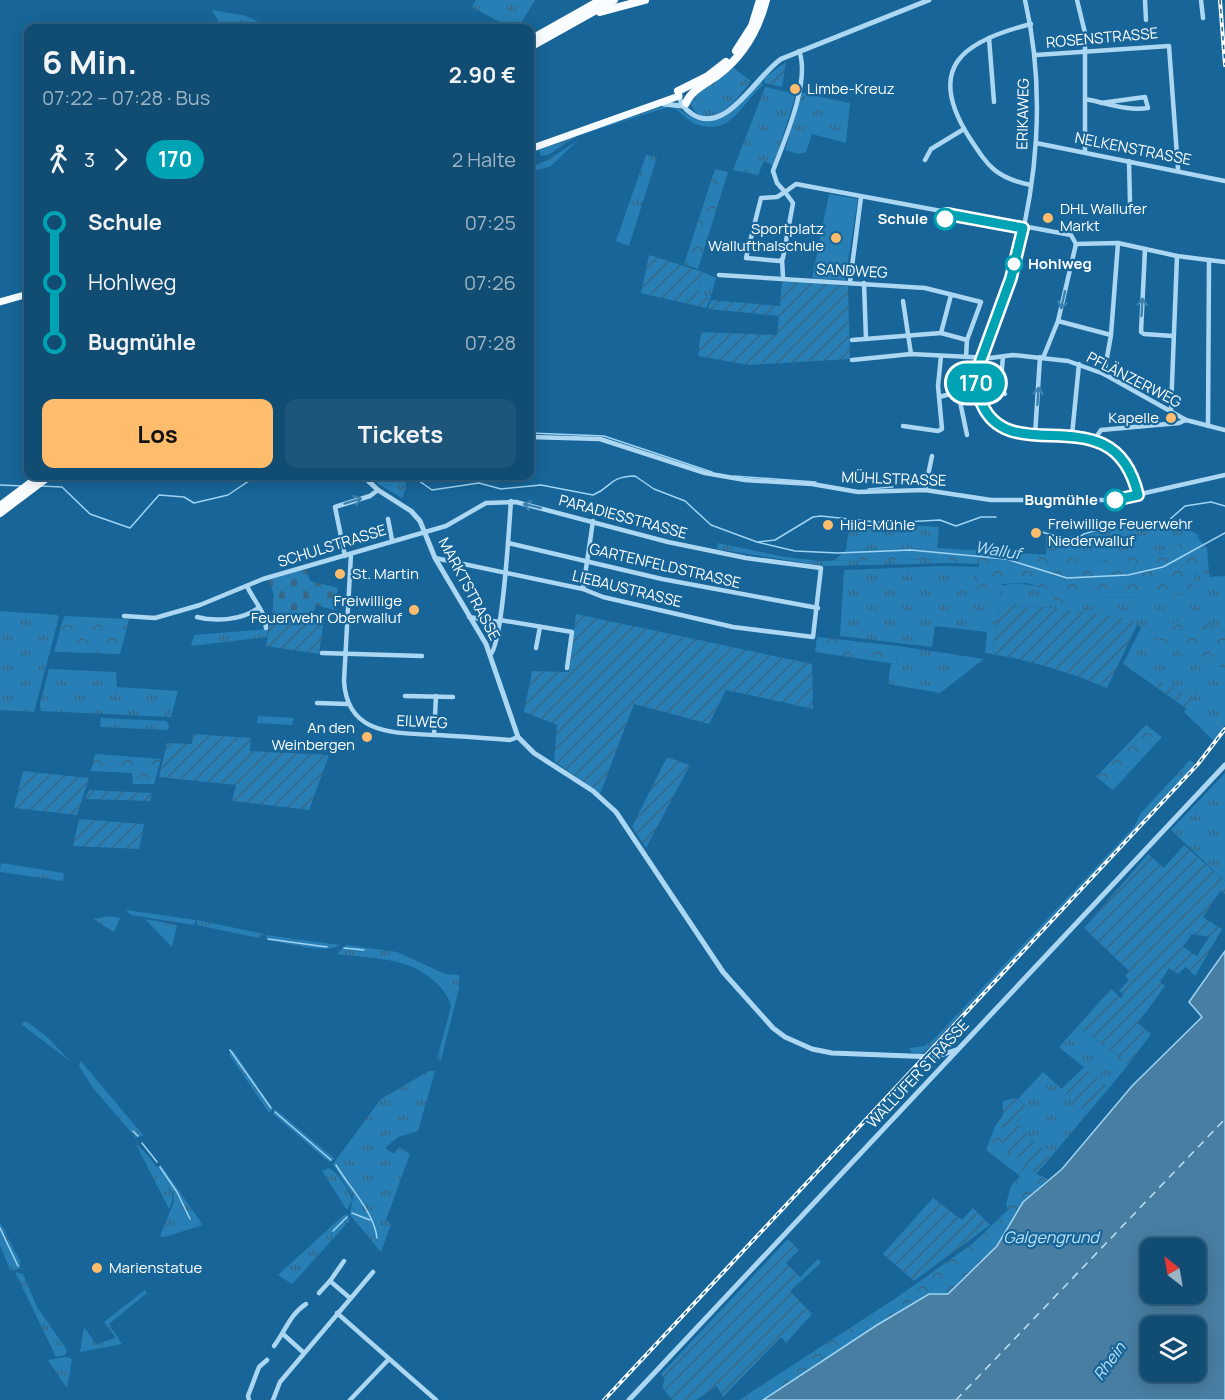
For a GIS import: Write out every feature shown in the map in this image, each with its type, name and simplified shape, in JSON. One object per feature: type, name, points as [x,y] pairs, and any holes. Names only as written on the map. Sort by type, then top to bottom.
[{"type":"highway","points":[[534,38],[601,0]]},
{"type":"highway","points":[[534,45],[614,0]]},
{"type":"highway","points":[[574,22],[611,8],[645,0]]},
{"type":"highway","points":[[680,94],[708,76],[733,55],[752,26],[760,0]]},
{"type":"highway","points":[[684,104],[690,95],[729,66],[749,43],[766,0]]},
{"type":"highway","points":[[680,94],[711,80]]},
{"type":"highway","points":[[0,506],[35,480]]},
{"type":"highway","points":[[0,513],[45,480]]},
{"type":"main road","points":[[627,113],[680,94]]},
{"type":"main road","points":[[534,148],[680,94]]},
{"type":"main road","points":[[0,302],[24,295]]},
{"type":"street","points":[[680,94],[690,112],[705,119],[724,116],[767,69],[799,51],[929,0]]},
{"type":"street","name":"ERIKAWEG","points":[[1025,0],[1035,55],[1036,143],[1031,185],[1011,278],[982,357],[976,382],[985,411],[1008,431],[1035,435],[1072,435],[1094,440]]},
{"type":"street","points":[[1077,0],[1084,20],[1085,152]]},
{"type":"street","points":[[1145,0],[1146,20]]},
{"type":"street","points":[[1201,0],[1203,18]]},
{"type":"street","points":[[1031,24],[989,38],[966,51],[951,73],[950,98],[964,129],[993,171],[1004,178],[1031,185]]},
{"type":"street","points":[[989,38],[994,102]]},
{"type":"street","name":"ROSENSTRASSE","points":[[1035,55],[1169,46],[1178,170]]},
{"type":"street","points":[[783,277],[782,260],[792,216],[792,200],[777,183],[773,171],[799,92],[802,65],[799,51]]},
{"type":"street","points":[[1085,99],[1101,103],[1134,110],[1148,108],[1147,99],[1143,97],[1101,103]]},
{"type":"street","points":[[656,104],[684,104]]},
{"type":"street","points":[[925,160],[931,149],[964,129]]},
{"type":"street","name":"NELKENSTRASSE","points":[[1036,143],[1225,181]]},
{"type":"street","points":[[1130,161],[1130,203]]},
{"type":"street","points":[[782,260],[747,258],[744,254],[761,198],[777,197],[794,184],[1023,228],[1071,235],[1076,244],[1058,321],[1042,357],[1035,435]]},
{"type":"street","points":[[850,282],[861,197]]},
{"type":"street","points":[[1076,244],[1118,243],[1177,256],[1225,262]]},
{"type":"street","points":[[1104,374],[1111,335],[1118,243]]},
{"type":"street","points":[[1145,249],[1141,332],[1173,336]]},
{"type":"street","points":[[1171,410],[1177,256]]},
{"type":"street","points":[[1208,426],[1209,260]]},
{"type":"street","name":"SANDWEG","points":[[719,275],[925,288],[981,302],[967,340]]},
{"type":"street","points":[[864,283],[866,339]]},
{"type":"street","points":[[941,333],[951,295]]},
{"type":"street","points":[[903,301],[911,354]]},
{"type":"street","points":[[1058,321],[1111,335]]},
{"type":"street","points":[[852,340],[941,333],[967,340],[966,357]]},
{"type":"street","name":"PFLÄNZERWEG","points":[[852,360],[911,354],[1042,357],[1079,364],[1104,374],[1185,420],[1225,430]]},
{"type":"street","points":[[903,426],[938,431],[942,429],[939,396],[941,356]]},
{"type":"street","points":[[1003,357],[1000,389],[1005,394]]},
{"type":"street","points":[[1072,435],[1079,364]]},
{"type":"street","points":[[939,396],[958,392],[967,435]]},
{"type":"street","points":[[1138,495],[1132,474],[1124,461],[1094,440],[1101,430],[1179,423],[1185,420]]},
{"type":"street","name":"MÜHLSTRASSE","points":[[534,437],[600,439],[705,473],[745,480],[812,484],[858,492],[925,489],[991,500],[1114,500],[1225,475]]},
{"type":"street","points":[[925,489],[932,456]]},
{"type":"street","name":"MARKTSTRASSE","points":[[367,480],[378,490],[416,515],[435,558],[489,655],[518,737],[534,753],[604,800],[622,820],[723,972],[773,1028],[804,1047],[824,1052],[932,1058]]},
{"type":"street","points":[[345,556],[335,507],[370,496],[378,490]]},
{"type":"street","points":[[489,655],[495,648],[500,621],[510,501]]},
{"type":"street","name":"PARADIESSTRASSE","points":[[425,532],[446,526],[486,503],[510,501],[668,542],[746,558],[821,568],[818,608]]},
{"type":"street","points":[[388,519],[392,540]]},
{"type":"street","points":[[583,590],[593,521]]},
{"type":"street","name":"SCHULSTRASSE","points":[[124,616],[155,618],[200,605],[247,586],[392,540],[425,532]]},
{"type":"street","name":"GARTENFELDSTRASSE","points":[[508,543],[730,593],[818,608]]},
{"type":"street","points":[[317,703],[348,704],[344,690],[351,554]]},
{"type":"street","name":"LIEBAUSTRASSE","points":[[435,558],[583,590],[603,597],[733,627],[813,637],[818,608]]},
{"type":"street","points":[[247,586],[264,615],[266,628]]},
{"type":"street","points":[[197,617],[216,621],[249,614],[258,608]]},
{"type":"street","points":[[469,617],[572,632],[567,668]]},
{"type":"street","points":[[536,648],[540,627]]},
{"type":"street","points":[[321,654],[422,657]]},
{"type":"street","points":[[405,696],[453,697]]},
{"type":"street","points":[[434,735],[436,696]]},
{"type":"street","name":"EILWEG","points":[[348,704],[363,721],[379,730],[510,740],[518,737]]},
{"type":"street","name":"WALLUFER STRASSE","points":[[629,1400],[1225,765]]},
{"type":"street","points":[[932,1058],[956,1050]]},
{"type":"street","points":[[932,1058],[942,1064]]},
{"type":"street","points":[[932,1058],[933,1074]]},
{"type":"street","points":[[319,1293],[344,1261]]},
{"type":"street","points":[[273,1400],[280,1382],[372,1272]]},
{"type":"street","points":[[330,1281],[350,1298]]},
{"type":"street","points":[[274,1346],[283,1334],[284,1328],[306,1304]]},
{"type":"street","points":[[337,1313],[436,1400]]},
{"type":"street","points":[[283,1334],[304,1353]]},
{"type":"street","points":[[249,1400],[248,1396],[259,1367],[267,1360]]},
{"type":"street","points":[[350,1400],[388,1360]]},
{"type":"green space","points":[[476,0],[535,0],[520,24],[504,24],[472,7]]},
{"type":"green space","points":[[212,10],[246,16],[263,24],[220,24]]},
{"type":"green space","points":[[786,62],[782,87],[764,83],[764,78]]},
{"type":"green space","points":[[732,67],[751,81],[722,112],[705,117],[697,113],[690,103],[692,96]]},
{"type":"green space","points":[[760,79],[763,85],[735,116],[719,126],[708,127],[696,124],[668,107],[577,136],[548,155],[541,156],[538,149],[667,105],[703,121],[714,121],[732,112]]},
{"type":"green space","points":[[765,87],[796,94],[770,177],[772,165],[764,161],[758,175],[733,170]]},
{"type":"green space","points":[[802,93],[850,103],[846,143],[812,134],[806,152],[799,154],[785,150]]},
{"type":"green space","points":[[578,140],[551,166],[534,171],[534,165],[548,160]]},
{"type":"green space","points":[[646,155],[657,157],[629,246],[616,241]]},
{"type":"green space","points":[[715,169],[728,172],[698,269],[684,264]]},
{"type":"green space","name":"Sportplatz Wallufthalschule","points":[[829,194],[858,199],[845,280],[812,278]]},
{"type":"green space","points":[[649,255],[703,272],[698,292],[710,299],[706,308],[641,293]]},
{"type":"green space","points":[[703,272],[716,278],[710,299],[698,292]]},
{"type":"green space","points":[[782,280],[848,286],[850,359],[749,365],[698,356],[701,332],[777,335],[779,316],[708,309],[711,300],[780,306]]},
{"type":"green space","points":[[374,480],[405,480],[406,488],[402,498]]},
{"type":"green space","points":[[1170,519],[1200,536],[1162,553],[1086,563],[1067,556],[1046,556],[1046,535],[1083,537],[1107,528]]},
{"type":"green space","points":[[850,521],[939,527],[937,548],[846,550]]},
{"type":"green space","points":[[1197,537],[1207,548],[1209,573],[1193,575],[1193,590],[1156,598],[1081,597],[1077,613],[1056,608],[1052,590],[1027,583],[1002,584],[1000,598],[976,596],[979,564],[951,563],[951,559],[833,561],[846,550],[937,548],[1067,556],[1086,563],[1162,553]]},
{"type":"green space","points":[[718,543],[784,557],[820,561],[952,559],[951,563],[824,566],[717,549]]},
{"type":"green space","points":[[979,567],[976,596],[1005,585],[1030,585],[1052,590],[1056,608],[1000,606],[992,654],[985,653],[987,632],[935,626],[932,647],[840,636],[844,570]]},
{"type":"green space","points":[[306,569],[310,581],[338,588],[334,610],[316,605],[313,616],[272,611],[274,595],[269,580]]},
{"type":"green space","points":[[1209,573],[1210,577],[1225,576],[1225,632],[1192,615],[1218,666],[1225,669],[1225,725],[1214,741],[1184,712],[1192,699],[1157,679],[1153,685],[1123,664],[1141,628],[1130,619],[1077,613],[1081,597],[1156,598],[1168,594],[1192,575]]},
{"type":"green space","points":[[1000,606],[1056,608],[1130,619],[1137,625],[1107,688],[1051,668],[992,654]]},
{"type":"green space","points":[[0,611],[59,617],[34,712],[0,710]]},
{"type":"green space","points":[[272,611],[324,619],[319,654],[266,646]]},
{"type":"green space","points":[[576,614],[812,664],[813,709],[726,690],[709,724],[634,704],[600,794],[554,761],[557,725],[524,712],[532,671],[569,672]]},
{"type":"green space","points":[[1192,615],[1225,632],[1225,669],[1218,666],[1212,669],[1150,635]]},
{"type":"green space","points":[[64,616],[129,619],[120,654],[54,652]]},
{"type":"green space","points":[[268,629],[267,637],[191,646],[194,635]]},
{"type":"green space","points":[[817,637],[898,646],[896,664],[815,652]]},
{"type":"green space","points":[[898,646],[984,659],[940,693],[888,684],[891,663],[896,664]]},
{"type":"green space","points":[[49,669],[116,672],[117,687],[178,691],[171,717],[41,711],[40,704]]},
{"type":"green space","points":[[1157,679],[1192,699],[1187,709],[1153,685]]},
{"type":"green space","points":[[258,716],[294,718],[292,725],[257,723]]},
{"type":"green space","points":[[101,718],[166,721],[169,725],[168,730],[100,727]]},
{"type":"green space","points":[[1146,725],[1162,737],[1113,790],[1096,777]]},
{"type":"green space","points":[[193,734],[251,738],[250,751],[329,755],[309,810],[232,801],[236,785],[159,777],[167,743],[192,744]]},
{"type":"green space","points":[[95,754],[161,759],[154,784],[133,784],[132,773],[91,771]]},
{"type":"green space","points":[[667,757],[690,765],[646,848],[632,827]]},
{"type":"green space","points":[[1190,760],[1196,765],[931,1046],[922,1054],[912,1053],[909,1048],[924,1046],[932,1041],[1134,827],[1141,813]]},
{"type":"green space","points":[[23,771],[89,778],[77,815],[14,808]]},
{"type":"green space","points":[[1225,773],[1225,881],[1171,830]]},
{"type":"green space","points":[[89,790],[152,793],[150,801],[85,799]]},
{"type":"green space","points":[[79,819],[144,824],[139,849],[73,846]]},
{"type":"green space","points":[[1184,845],[1225,881],[1225,894],[1220,891],[1203,917],[1222,929],[1195,976],[1186,967],[1178,974],[1169,968],[1160,982],[1165,986],[1138,1023],[1151,1034],[1129,1064],[1078,1026],[1111,989],[1121,998],[1123,995],[1119,991],[1129,980],[1125,976],[1129,971],[1084,928],[1148,854],[1164,868]],"holes":[[[1192,934],[1209,937],[1197,956],[1183,947]]]},
{"type":"green space","points":[[1,863],[64,873],[63,881],[0,872]]},
{"type":"green space","points":[[126,910],[196,920],[194,925],[131,915]]},
{"type":"green space","points":[[109,916],[120,918],[114,932],[93,919]]},
{"type":"green space","points":[[145,919],[177,925],[172,947]]},
{"type":"green space","points":[[197,920],[264,934],[258,938],[197,925]]},
{"type":"green space","points":[[265,935],[340,945],[326,948],[306,947],[268,940]]},
{"type":"green space","points":[[346,945],[397,952],[445,974],[459,975],[459,988],[441,1060],[437,1059],[451,1007],[442,989],[422,972],[400,963],[337,954]]},
{"type":"green space","points":[[26,1021],[47,1037],[71,1062],[21,1024]]},
{"type":"green space","points":[[1078,1026],[1129,1064],[1109,1088],[1059,1047]]},
{"type":"green space","points":[[233,1050],[273,1109],[269,1113],[229,1054]]},
{"type":"green space","points":[[81,1061],[143,1135],[136,1138],[93,1088],[79,1066]]},
{"type":"green space","points":[[1084,1067],[1109,1088],[1088,1113],[1060,1090]]},
{"type":"green space","points":[[429,1071],[435,1071],[418,1131],[398,1137],[385,1148],[394,1154],[399,1147],[410,1154],[386,1220],[391,1224],[381,1252],[350,1215],[353,1196],[333,1164],[381,1099]]},
{"type":"green space","points":[[1043,1072],[1088,1113],[1050,1158],[1016,1122],[1029,1109],[1018,1099]]},
{"type":"green space","points":[[1016,1098],[1029,1109],[1016,1122],[1050,1158],[1036,1174],[1002,1146],[1003,1101]]},
{"type":"green space","points":[[275,1109],[335,1159],[329,1162],[273,1114]]},
{"type":"green space","points":[[1004,1114],[1003,1146],[1036,1174],[1048,1179],[1023,1202],[997,1246],[948,1294],[928,1294],[763,1400],[739,1400],[896,1298],[972,1244],[1008,1210],[1006,1204],[1011,1186],[1020,1176],[986,1150],[995,1126]]},
{"type":"green space","points":[[136,1144],[151,1160],[170,1190],[172,1199],[169,1209]]},
{"type":"green space","points":[[161,1165],[203,1225],[164,1237],[160,1236],[174,1202],[173,1194],[157,1167]]},
{"type":"green space","points":[[329,1168],[340,1178],[351,1197],[352,1201],[347,1210],[322,1171]]},
{"type":"green space","points":[[933,1198],[962,1220],[973,1208],[990,1225],[914,1281],[883,1254]]},
{"type":"green space","points":[[348,1214],[350,1220],[292,1284],[278,1275],[344,1215]]},
{"type":"green space","points":[[0,1222],[20,1261],[20,1269],[10,1270],[0,1245]]},
{"type":"green space","points":[[788,1239],[799,1250],[786,1263],[800,1277],[818,1259],[821,1263],[790,1291],[812,1314],[786,1343],[781,1337],[723,1397],[717,1386],[696,1400],[672,1400],[662,1387],[665,1380],[661,1374]]},
{"type":"green space","points":[[15,1272],[23,1274],[37,1307],[67,1350],[65,1355],[56,1357]]},
{"type":"green space","points":[[145,1290],[147,1293],[109,1324],[122,1344],[80,1352],[84,1327],[96,1344],[116,1338],[104,1322]]},
{"type":"green space","points":[[67,1357],[72,1359],[67,1388],[48,1360]]},
{"type":"water","points":[[1225,951],[1225,1400],[763,1400],[877,1325],[929,1294],[948,1294],[997,1246],[1023,1202],[1062,1169],[1132,1086],[1202,1017],[1189,1002]]},
{"type":"waterway","points":[[534,433],[604,436],[712,472]]},
{"type":"waterway","name":"Walluf","points":[[418,480],[432,490],[479,483],[501,489],[541,485],[593,495],[619,478],[635,476],[654,489],[685,501],[711,525],[757,542],[795,551],[838,553],[911,550],[1006,559],[1067,578],[1128,575],[1163,567],[1225,533]]},
{"type":"waterway","points":[[734,476],[816,482]]},
{"type":"waterway","name":"Walluf","points":[[40,486],[62,487],[90,514],[130,528],[159,495],[184,497],[194,503],[228,495],[250,480]]},
{"type":"waterway","name":"Walluf","points":[[0,485],[23,486]]},
{"type":"waterway","points":[[868,489],[893,487]]},
{"type":"waterway","name":"Walluf","points":[[1042,532],[1073,541],[1084,534],[1114,525],[1168,521],[1185,506],[1211,502],[1225,506]]},
{"type":"waterway","name":"Walluf","points":[[758,542],[775,540],[813,517],[821,516],[886,523],[940,520],[956,526],[981,517],[996,517]]},
{"type":"waterway","points":[[268,939],[327,947]]},
{"type":"waterway","points":[[344,948],[364,950]]},
{"type":"waterway","points":[[230,1050],[271,1108]]},
{"type":"waterway","points":[[275,1112],[331,1160]]},
{"type":"waterway","points":[[133,1131],[138,1136]]},
{"type":"waterway","points":[[142,1143],[157,1162]]},
{"type":"waterway","points":[[336,1165],[366,1209],[377,1238]]},
{"type":"waterway","points":[[160,1167],[177,1192],[190,1219]]},
{"type":"waterway","points":[[352,1213],[370,1220]]},
{"type":"waterway","points":[[333,1231],[347,1217]]},
{"type":"waterway","points":[[0,1228],[18,1266]]},
{"type":"ferry route","points":[[956,1400],[1225,1119]]},
{"type":"railway","points":[[1220,0],[1225,65]]},
{"type":"railway","points":[[604,1400],[1198,764],[1225,729]]},
{"type":"bus line","name":"170","points":[[945,219],[947,214],[1023,228],[1011,278],[978,368],[976,382],[978,395],[985,411],[993,421],[1008,431],[1035,435],[1072,435],[1089,438],[1107,447],[1124,461],[1132,474],[1138,495],[1115,500]]},
{"type":"place","name":"Limbe-Kreuz","points":[[795,89]]},
{"type":"place","name":"DHL Wallufer Markt","points":[[1048,218]]},
{"type":"place","name":"Schule","points":[[945,219]]},
{"type":"place","name":"Sportplatz Wallufthalschule","points":[[836,238]]},
{"type":"place","name":"Hohlweg","points":[[1014,264]]},
{"type":"place","name":"Kapelle","points":[[1171,418]]},
{"type":"place","name":"Bugmühle","points":[[1115,500]]},
{"type":"place","name":"Hild-Mühle","points":[[828,525]]},
{"type":"place","name":"Freiwillige Feuerwehr Niederwalluf","points":[[1036,533]]},
{"type":"place","name":"St. Martin","points":[[340,574]]},
{"type":"place","name":"Freiwillige Feuerwehr Oberwalluf","points":[[414,610]]},
{"type":"place","name":"An den Weinbergen","points":[[367,737]]},
{"type":"place","name":"Marienstatue","points":[[97,1268]]},
{"type":"water label","name":"Galgengrund","points":[[1051,1237]]},
{"type":"water label","name":"Rhein","points":[[1109,1361]]}]
